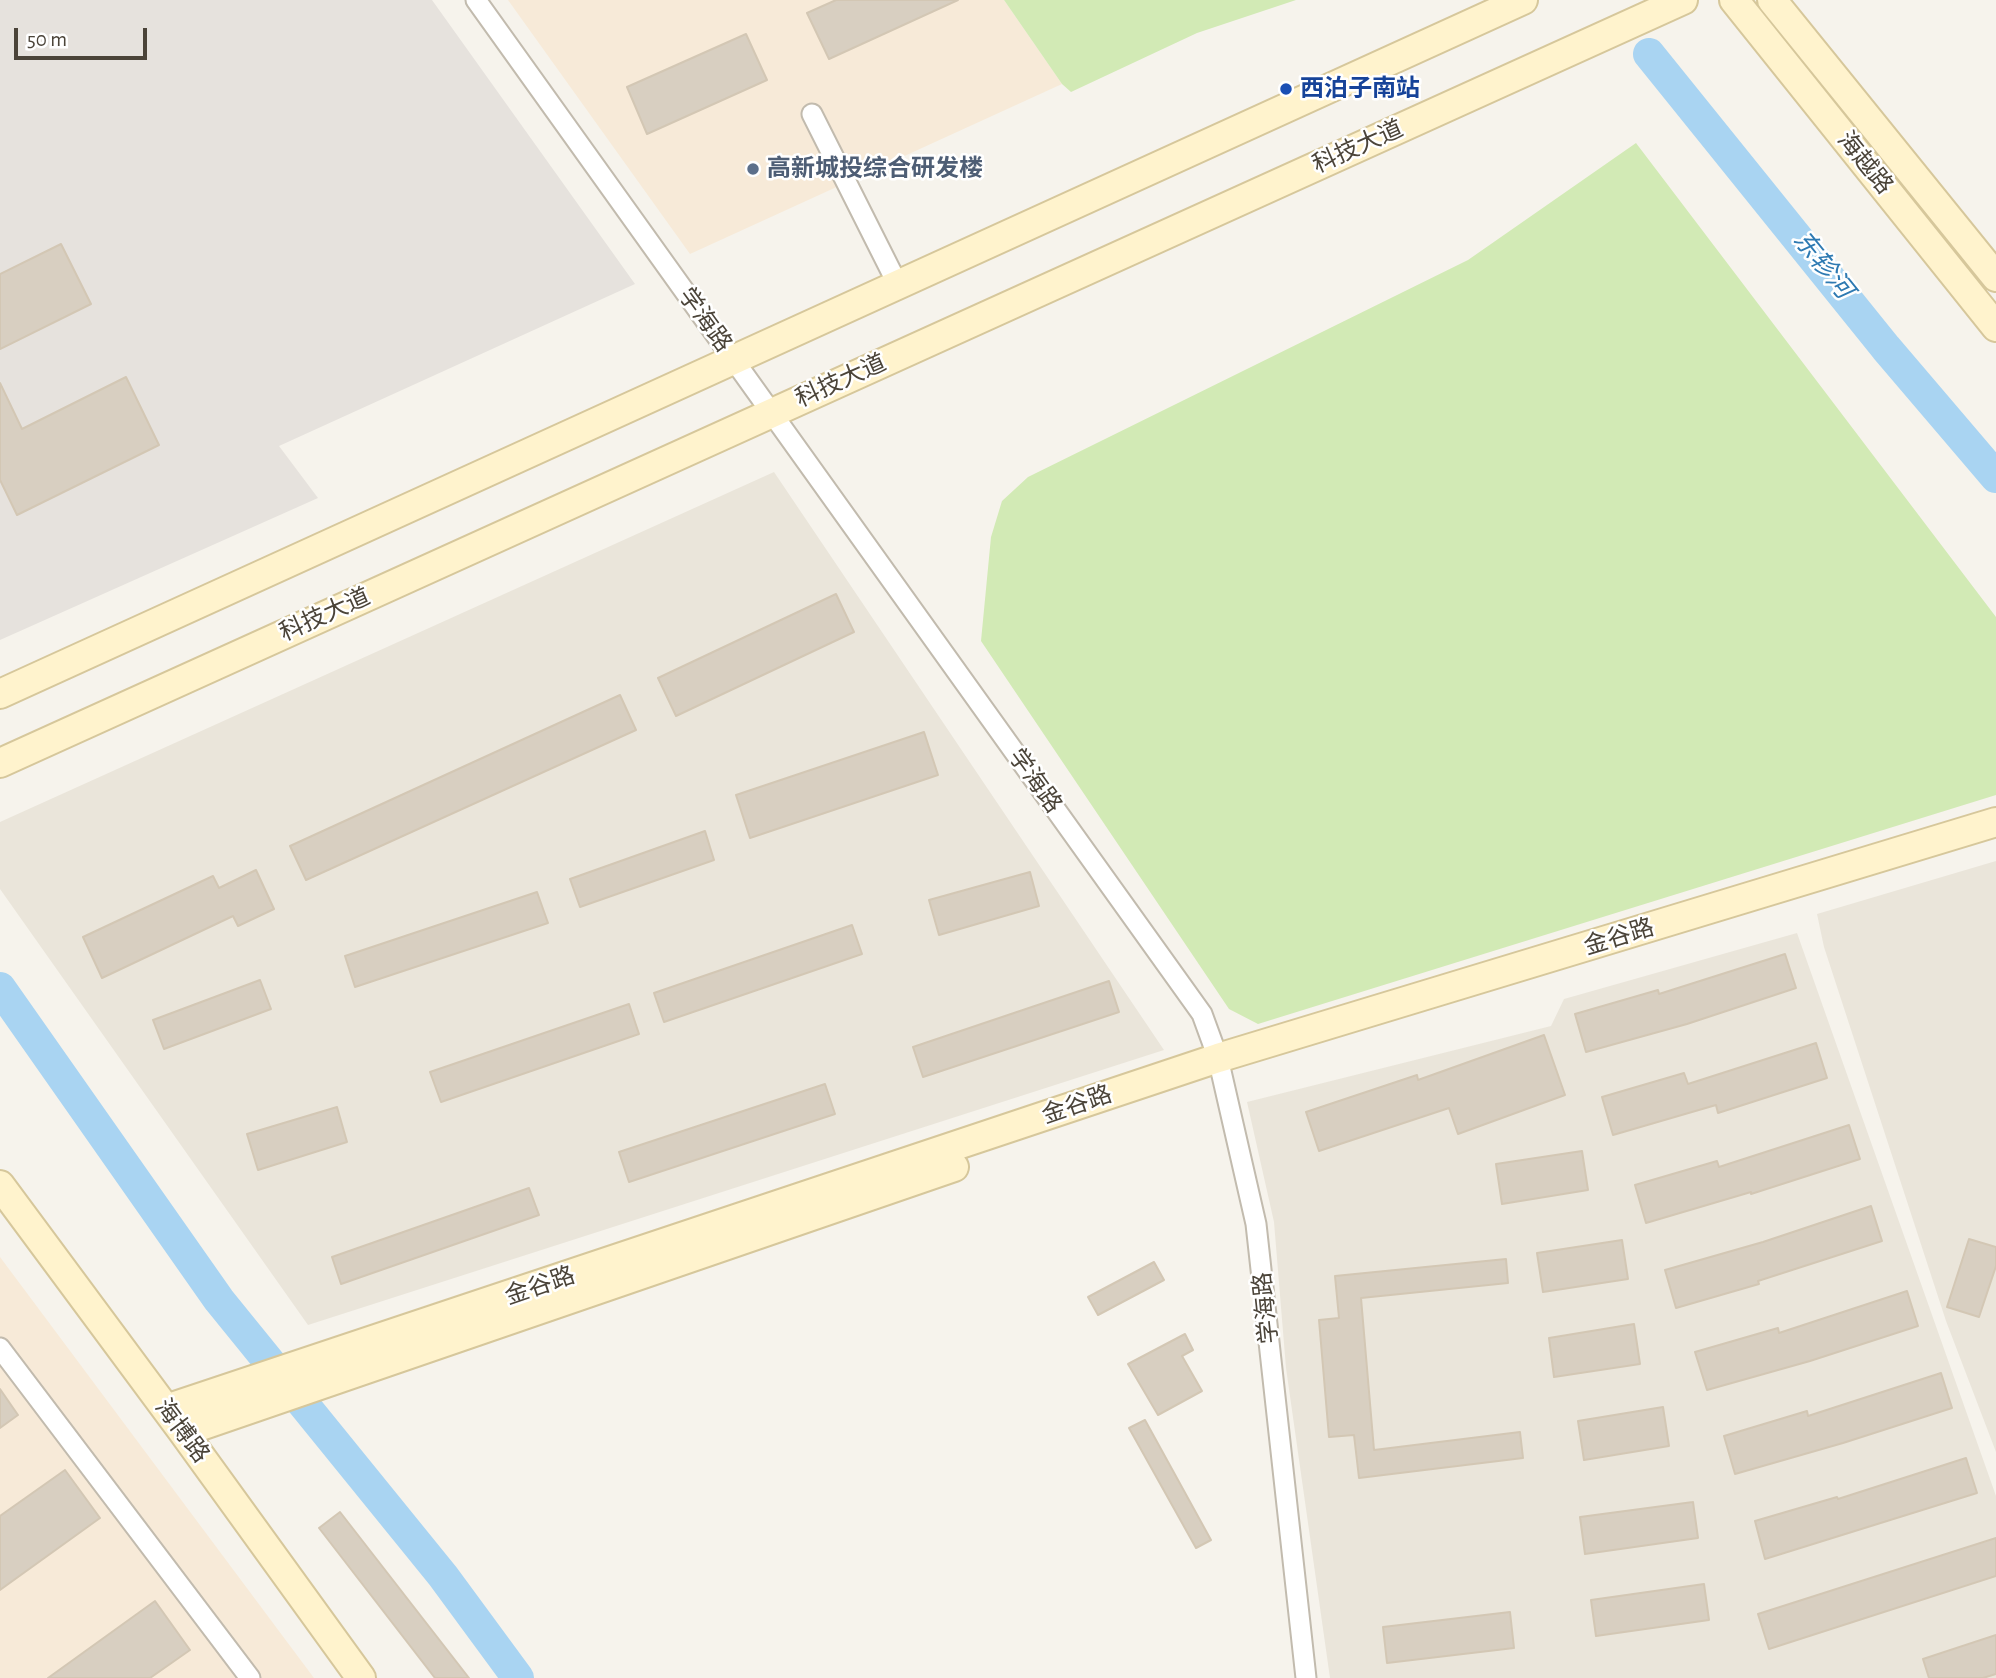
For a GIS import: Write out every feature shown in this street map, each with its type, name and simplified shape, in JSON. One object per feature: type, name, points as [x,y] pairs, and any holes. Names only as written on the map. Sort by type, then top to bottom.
[{"type":"street","name":"学海路","points":[[476,0],[1202,1014],[1220,1067],[1256,1224],[1306,1678]]},
{"type":"street","points":[[0,694],[1523,0]]},
{"type":"street","name":"科技大道","points":[[0,763],[1683,0]]},
{"type":"street","name":"海越路","points":[[1734,0],[1996,327]]},
{"type":"street","name":"海越路","points":[[1772,0],[1996,277]]},
{"type":"street","points":[[812,114],[898,285]]},
{"type":"street","name":"金谷路","points":[[166,1409],[261,1390],[328,1369],[1220,1067],[1996,822]]},
{"type":"street","name":"金谷路","points":[[1220,1067],[1996,841]]},
{"type":"street","name":"海博路","points":[[0,1185],[361,1678]]},
{"type":"street","points":[[0,1348],[250,1678]]},
{"type":"street","name":"金谷路","points":[[183,1432],[261,1390]]},
{"type":"shaded area","points":[[0,0],[432,0],[635,284],[279,446],[318,498],[0,640]]},
{"type":"shaded area","name":"高新城投综合研发楼","points":[[508,0],[1004,0],[1062,84],[690,254]]},
{"type":"shaded area","points":[[774,472],[1164,1050],[308,1325],[0,889],[0,822]]},
{"type":"shaded area","points":[[1996,861],[1996,1452],[1946,1321],[1824,947],[1817,914]]},
{"type":"shaded area","points":[[1797,933],[1996,1496],[1996,1678],[1330,1678],[1286,1368],[1274,1222],[1247,1102],[1551,1026],[1564,999]]},
{"type":"shaded area","points":[[0,1257],[314,1678],[0,1678]]},
{"type":"green space","points":[[1004,0],[1296,0],[1197,33],[1071,92],[1062,84]]},
{"type":"green space","points":[[1636,143],[1996,617],[1996,795],[1258,1024],[1229,1009],[981,641],[991,537],[1002,501],[1028,477],[1468,260]]},
{"type":"building","points":[[836,0],[958,0],[829,59],[807,13]]},
{"type":"building","points":[[746,34],[767,80],[647,134],[627,87]]},
{"type":"building","points":[[61,244],[91,304],[0,349],[0,274]]},
{"type":"building","points":[[126,377],[159,445],[17,515],[0,480],[0,383],[22,429]]},
{"type":"building","points":[[836,594],[854,632],[676,716],[658,678]]},
{"type":"building","points":[[620,695],[636,730],[306,880],[290,846]]},
{"type":"building","points":[[924,732],[938,775],[750,838],[736,795]]},
{"type":"building","points":[[705,831],[714,860],[580,907],[570,879]]},
{"type":"building","points":[[256,870],[274,909],[238,926],[233,916],[102,978],[83,937],[213,876],[219,888]]},
{"type":"building","points":[[1030,872],[1039,906],[939,935],[929,900]]},
{"type":"building","points":[[537,892],[548,923],[355,987],[345,956]]},
{"type":"building","points":[[852,925],[862,954],[664,1022],[654,993]]},
{"type":"building","points":[[1785,954],[1796,988],[1687,1024],[1586,1052],[1575,1014],[1658,990],[1659,994]]},
{"type":"building","points":[[260,980],[271,1009],[164,1049],[153,1020]]},
{"type":"building","points":[[1109,981],[1119,1012],[923,1077],[913,1047]]},
{"type":"building","points":[[629,1004],[639,1034],[441,1102],[430,1072]]},
{"type":"building","points":[[1544,1035],[1565,1095],[1458,1134],[1449,1108],[1319,1151],[1306,1112],[1417,1075],[1418,1080]]},
{"type":"building","points":[[1816,1043],[1827,1078],[1718,1113],[1716,1105],[1613,1135],[1602,1097],[1684,1073],[1688,1084]]},
{"type":"building","points":[[825,1084],[835,1114],[629,1182],[619,1152]]},
{"type":"building","points":[[337,1107],[347,1142],[258,1170],[247,1134]]},
{"type":"building","points":[[1849,1125],[1860,1159],[1751,1194],[1646,1223],[1635,1185],[1717,1161],[1719,1167]]},
{"type":"building","points":[[1582,1151],[1588,1190],[1502,1204],[1496,1164]]},
{"type":"building","points":[[529,1188],[539,1215],[341,1284],[332,1257]]},
{"type":"building","points":[[1871,1206],[1882,1241],[1758,1281],[1759,1284],[1676,1308],[1665,1270],[1763,1242]]},
{"type":"building","points":[[1969,1239],[1996,1247],[1996,1266],[1979,1317],[1947,1307]]},
{"type":"building","points":[[1622,1240],[1628,1279],[1543,1292],[1537,1253]]},
{"type":"building","points":[[1506,1259],[1508,1283],[1361,1298],[1374,1450],[1520,1432],[1523,1458],[1359,1478],[1354,1435],[1329,1437],[1319,1320],[1339,1318],[1335,1276]]},
{"type":"building","points":[[1154,1262],[1164,1280],[1098,1315],[1088,1297]]},
{"type":"building","points":[[1907,1291],[1918,1326],[1810,1361],[1707,1390],[1695,1352],[1778,1328],[1779,1333]]},
{"type":"building","points":[[1634,1324],[1640,1364],[1554,1377],[1549,1338]]},
{"type":"building","points":[[1185,1334],[1193,1350],[1182,1356],[1202,1391],[1158,1415],[1128,1364]]},
{"type":"building","points":[[1941,1373],[1952,1408],[1735,1474],[1724,1436],[1807,1411],[1808,1416]]},
{"type":"building","points":[[0,1389],[18,1415],[0,1428]]},
{"type":"building","points":[[1663,1407],[1669,1446],[1584,1460],[1578,1421]]},
{"type":"building","points":[[1145,1420],[1211,1540],[1196,1548],[1129,1428]]},
{"type":"building","points":[[1966,1458],[1977,1493],[1765,1559],[1755,1521],[1837,1497],[1838,1499]]},
{"type":"building","points":[[65,1470],[100,1518],[0,1590],[0,1516]]},
{"type":"building","points":[[1693,1502],[1698,1538],[1585,1554],[1580,1517]]},
{"type":"building","points":[[340,1512],[469,1678],[435,1678],[319,1528]]},
{"type":"building","points":[[1996,1538],[1996,1576],[1769,1649],[1758,1614]]},
{"type":"building","points":[[1704,1584],[1709,1620],[1596,1636],[1591,1600]]},
{"type":"building","points":[[155,1601],[190,1650],[150,1678],[48,1678]]},
{"type":"building","points":[[1510,1612],[1514,1648],[1387,1663],[1383,1627]]},
{"type":"building","points":[[1996,1635],[1996,1674],[1983,1678],[1929,1678],[1923,1659]]},
{"type":"waterway","name":"东轸河","points":[[1649,54],[1886,348],[1996,477]]},
{"type":"waterway","points":[[0,988],[219,1300],[443,1576],[518,1678]]},
{"type":"place","name":"西泊子南站","points":[[1286,89]]},
{"type":"place","name":"高新城投综合研发楼","points":[[753,169]]}]
